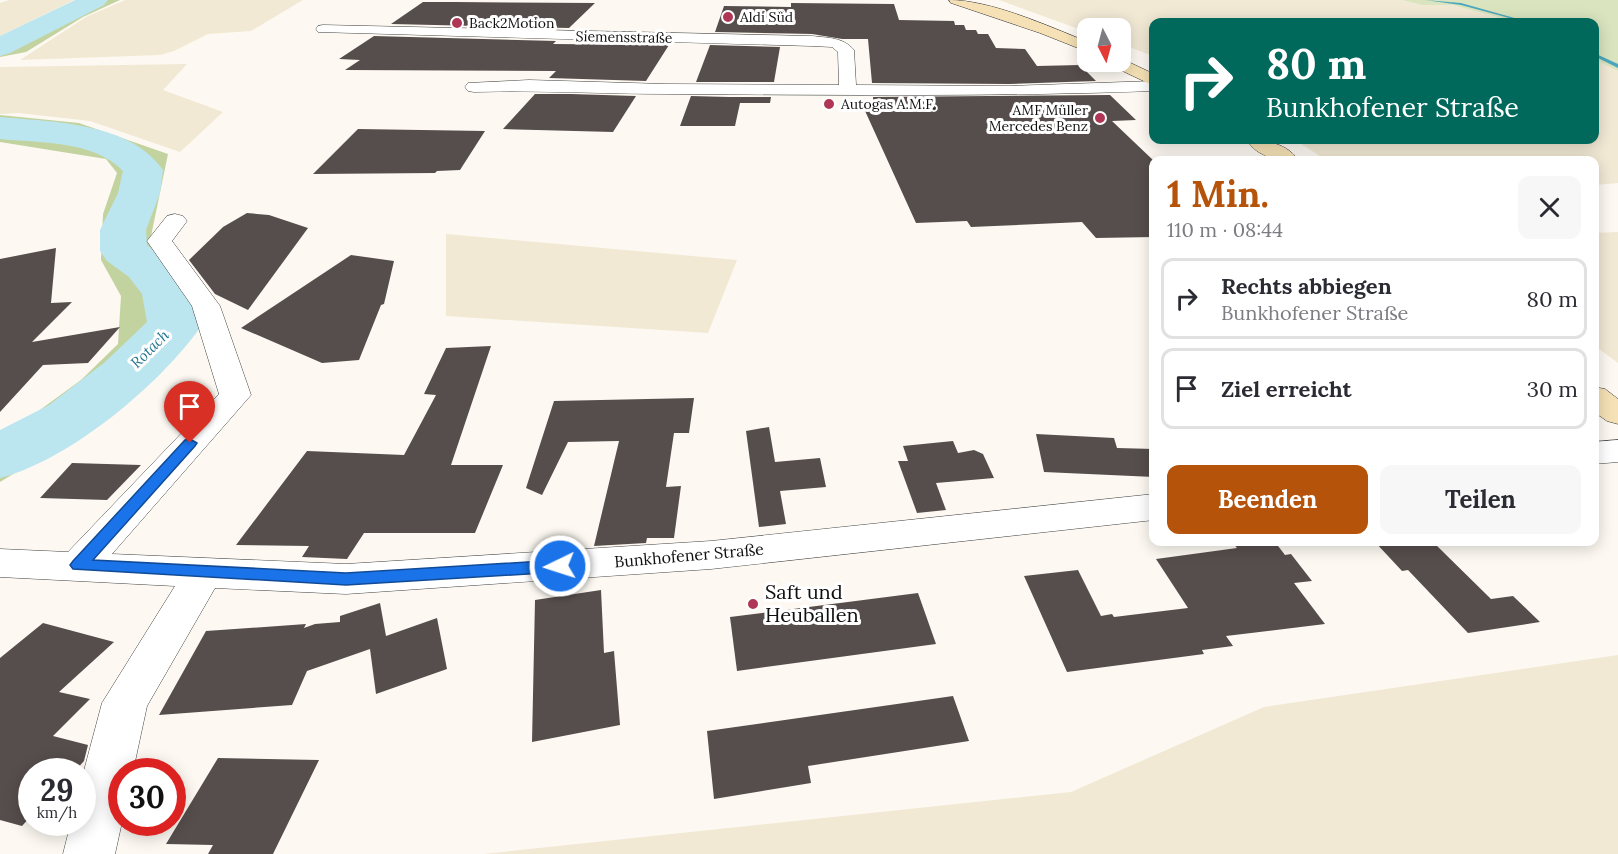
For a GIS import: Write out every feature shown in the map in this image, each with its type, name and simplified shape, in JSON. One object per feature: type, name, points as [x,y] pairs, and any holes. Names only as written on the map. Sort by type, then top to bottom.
[{"type":"street","points":[[956,0],[1045,30],[1077,43]]},
{"type":"street","name":"Siemensstraße","points":[[323,29],[812,40],[836,43],[846,50],[848,90]]},
{"type":"street","points":[[1131,70],[1149,78]]},
{"type":"street","points":[[474,87],[529,85],[665,89],[1009,91],[1149,86]]},
{"type":"street","points":[[1262,144],[1282,156]]},
{"type":"street","points":[[78,565],[235,395],[206,306],[159,241],[175,221]]},
{"type":"street","points":[[1599,400],[1618,414]]},
{"type":"street","points":[[1599,453],[1618,451]]},
{"type":"street","name":"Bunkhofener Straße","points":[[0,563],[346,579],[711,555],[1149,508]]},
{"type":"street","points":[[89,854],[125,703],[204,572]]},
{"type":"shaded area","points":[[9,0],[74,0],[0,36],[0,3]]},
{"type":"shaded area","points":[[125,0],[303,0],[251,31],[208,34],[174,51],[160,55],[20,60],[86,17]]},
{"type":"shaded area","points":[[999,0],[1402,0],[1422,5],[1452,5],[1501,18],[1149,18],[1149,54],[1131,48],[1131,18],[1077,18],[1077,28]]},
{"type":"shaded area","points":[[1599,62],[1618,71],[1618,183],[1599,185],[1599,156],[1320,156],[1301,144],[1599,144]]},
{"type":"shaded area","points":[[187,64],[163,90],[223,112],[180,152],[90,121],[19,113],[0,114],[0,67]]},
{"type":"shaded area","points":[[1618,232],[1618,363],[1599,349],[1599,233]]},
{"type":"shaded area","points":[[446,234],[737,260],[708,333],[446,316]]},
{"type":"shaded area","points":[[1618,655],[1618,854],[483,854],[1071,792],[1264,707]]},
{"type":"green space","points":[[85,0],[120,0],[83,17],[26,52],[0,57],[0,39],[24,31]]},
{"type":"green space","points":[[1402,0],[1618,0],[1618,71],[1599,62],[1599,18],[1501,18],[1452,5],[1422,5]]},
{"type":"green space","points":[[0,115],[79,123],[168,154],[150,241],[189,307],[183,344],[64,443],[0,482],[0,439],[81,380],[118,344],[121,296],[101,260],[103,214],[117,173],[106,159],[0,142]]},
{"type":"building","points":[[423,2],[595,3],[569,28],[391,24]]},
{"type":"building","points":[[791,3],[894,4],[899,20],[954,21],[955,25],[964,25],[966,30],[988,34],[996,48],[1025,49],[1037,66],[1077,65],[1077,72],[1087,72],[1096,81],[1009,84],[872,83],[868,39],[842,39],[812,34],[715,32],[724,6],[791,7]]},
{"type":"building","points":[[374,36],[556,41],[553,44],[669,45],[646,81],[549,78],[556,71],[345,70],[360,60],[339,59]]},
{"type":"building","points":[[710,45],[780,47],[774,82],[696,82]]},
{"type":"building","points":[[535,94],[636,96],[613,132],[503,129]]},
{"type":"building","points":[[1110,95],[1136,120],[1112,121],[1149,156],[1149,237],[1096,238],[1082,222],[971,227],[967,221],[916,223],[861,102],[873,101],[873,97]]},
{"type":"building","points":[[691,96],[771,97],[770,103],[740,103],[735,126],[680,126]]},
{"type":"building","points":[[358,129],[485,131],[460,170],[435,173],[313,174]]},
{"type":"building","points":[[247,213],[269,215],[308,228],[248,310],[215,294],[189,260],[223,227]]},
{"type":"building","points":[[56,248],[51,303],[72,302],[32,342],[120,327],[88,363],[43,365],[0,412],[0,259]]},
{"type":"building","points":[[351,255],[394,261],[384,304],[381,305],[359,360],[322,363],[241,328]]},
{"type":"building","points":[[491,346],[451,465],[503,465],[475,533],[364,533],[347,559],[302,557],[309,546],[236,545],[307,451],[404,455],[436,395],[424,394],[446,348]]},
{"type":"building","points":[[694,398],[689,433],[674,433],[666,487],[681,486],[674,538],[647,538],[646,543],[594,546],[619,441],[568,442],[542,495],[526,488],[554,401]]},
{"type":"building","points":[[769,427],[775,462],[820,458],[826,487],[780,491],[786,524],[759,527],[746,431]]},
{"type":"building","points":[[1036,434],[1114,438],[1117,448],[1149,449],[1149,477],[1044,472]]},
{"type":"building","points":[[953,441],[958,453],[974,450],[983,454],[994,478],[936,483],[946,510],[917,513],[898,461],[908,461],[903,446]]},
{"type":"building","points":[[72,463],[141,465],[107,500],[40,498]]},
{"type":"building","points":[[1235,546],[1278,546],[1285,555],[1291,554],[1312,581],[1294,583],[1325,624],[1226,636],[1233,646],[1202,650],[1204,654],[1067,672],[1024,576],[1078,570],[1101,616],[1112,614],[1114,617],[1188,608],[1156,559],[1237,548]]},
{"type":"building","points":[[1379,546],[1437,546],[1491,599],[1513,596],[1540,622],[1468,633],[1408,570],[1402,571]]},
{"type":"building","points":[[601,590],[604,653],[614,651],[620,725],[532,742],[535,600]]},
{"type":"building","points":[[918,593],[936,644],[737,671],[730,617]]},
{"type":"building","points":[[380,603],[386,636],[437,618],[447,669],[376,694],[370,649],[307,671],[292,705],[159,715],[206,631],[306,624],[304,628],[315,624],[340,622],[340,616]]},
{"type":"building","points":[[43,623],[114,642],[59,692],[90,699],[53,736],[88,745],[85,758],[18,758],[18,825],[0,820],[0,658]]},
{"type":"building","points":[[953,696],[969,741],[808,766],[811,783],[714,799],[707,731]]},
{"type":"building","points":[[218,758],[319,760],[273,854],[208,854],[213,845],[166,844],[171,836],[186,836],[186,811]]},
{"type":"waterway","name":"Rotach","points":[[0,47],[95,0]]},
{"type":"waterway","points":[[1427,0],[1461,4],[1512,18]]},
{"type":"waterway","points":[[1599,56],[1618,66]]},
{"type":"waterway","name":"Rotach","points":[[0,128],[48,132],[81,138],[112,147],[126,154],[139,165],[143,170],[139,193],[123,230],[124,251],[146,267],[167,293],[175,325],[126,374],[71,418],[0,457]]},
{"type":"place","name":"Aldi Süd","points":[[728,17]]},
{"type":"place","name":"Back2Motion","points":[[457,23]]},
{"type":"place","name":"Autogas A.M.F.","points":[[829,104]]},
{"type":"place","name":"AMF Müller Mercedes Benz","points":[[1100,118]]},
{"type":"place","name":"Saft und Heuballen","points":[[753,604]]},
{"type":"route","points":[[190,443],[78,565],[346,579],[560,566]]}]
